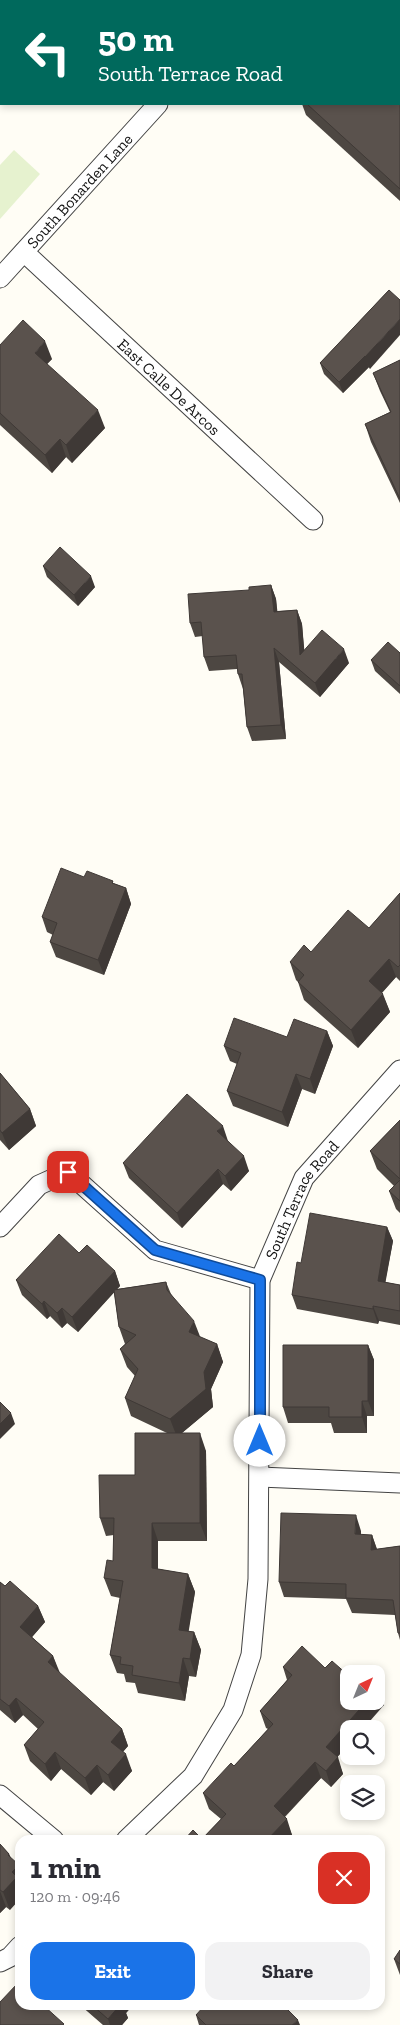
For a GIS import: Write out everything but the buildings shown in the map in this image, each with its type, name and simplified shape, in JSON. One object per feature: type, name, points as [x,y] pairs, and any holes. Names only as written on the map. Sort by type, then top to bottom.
[{"type":"street","name":"South Bonarden Lane","points":[[0,278],[157,105]]},
{"type":"street","name":"East Calle De Arcos","points":[[24,252],[313,520]]},
{"type":"street","name":"South Terrace Road","points":[[0,1227],[39,1185],[68,1172],[155,1250],[260,1280],[304,1178],[400,1070]]},
{"type":"street","points":[[131,1835],[193,1776],[233,1710],[252,1655],[258,1579],[260,1280]]},
{"type":"street","points":[[260,1477],[400,1483]]},
{"type":"street","points":[[0,1794],[48,1835]]},
{"type":"street","points":[[0,1962],[10,1957],[15,1952]]},
{"type":"green space","points":[[14,150],[40,174],[0,219],[0,165]]},
{"type":"route","points":[[68,1172],[155,1250],[260,1280],[260,1441]]}]
